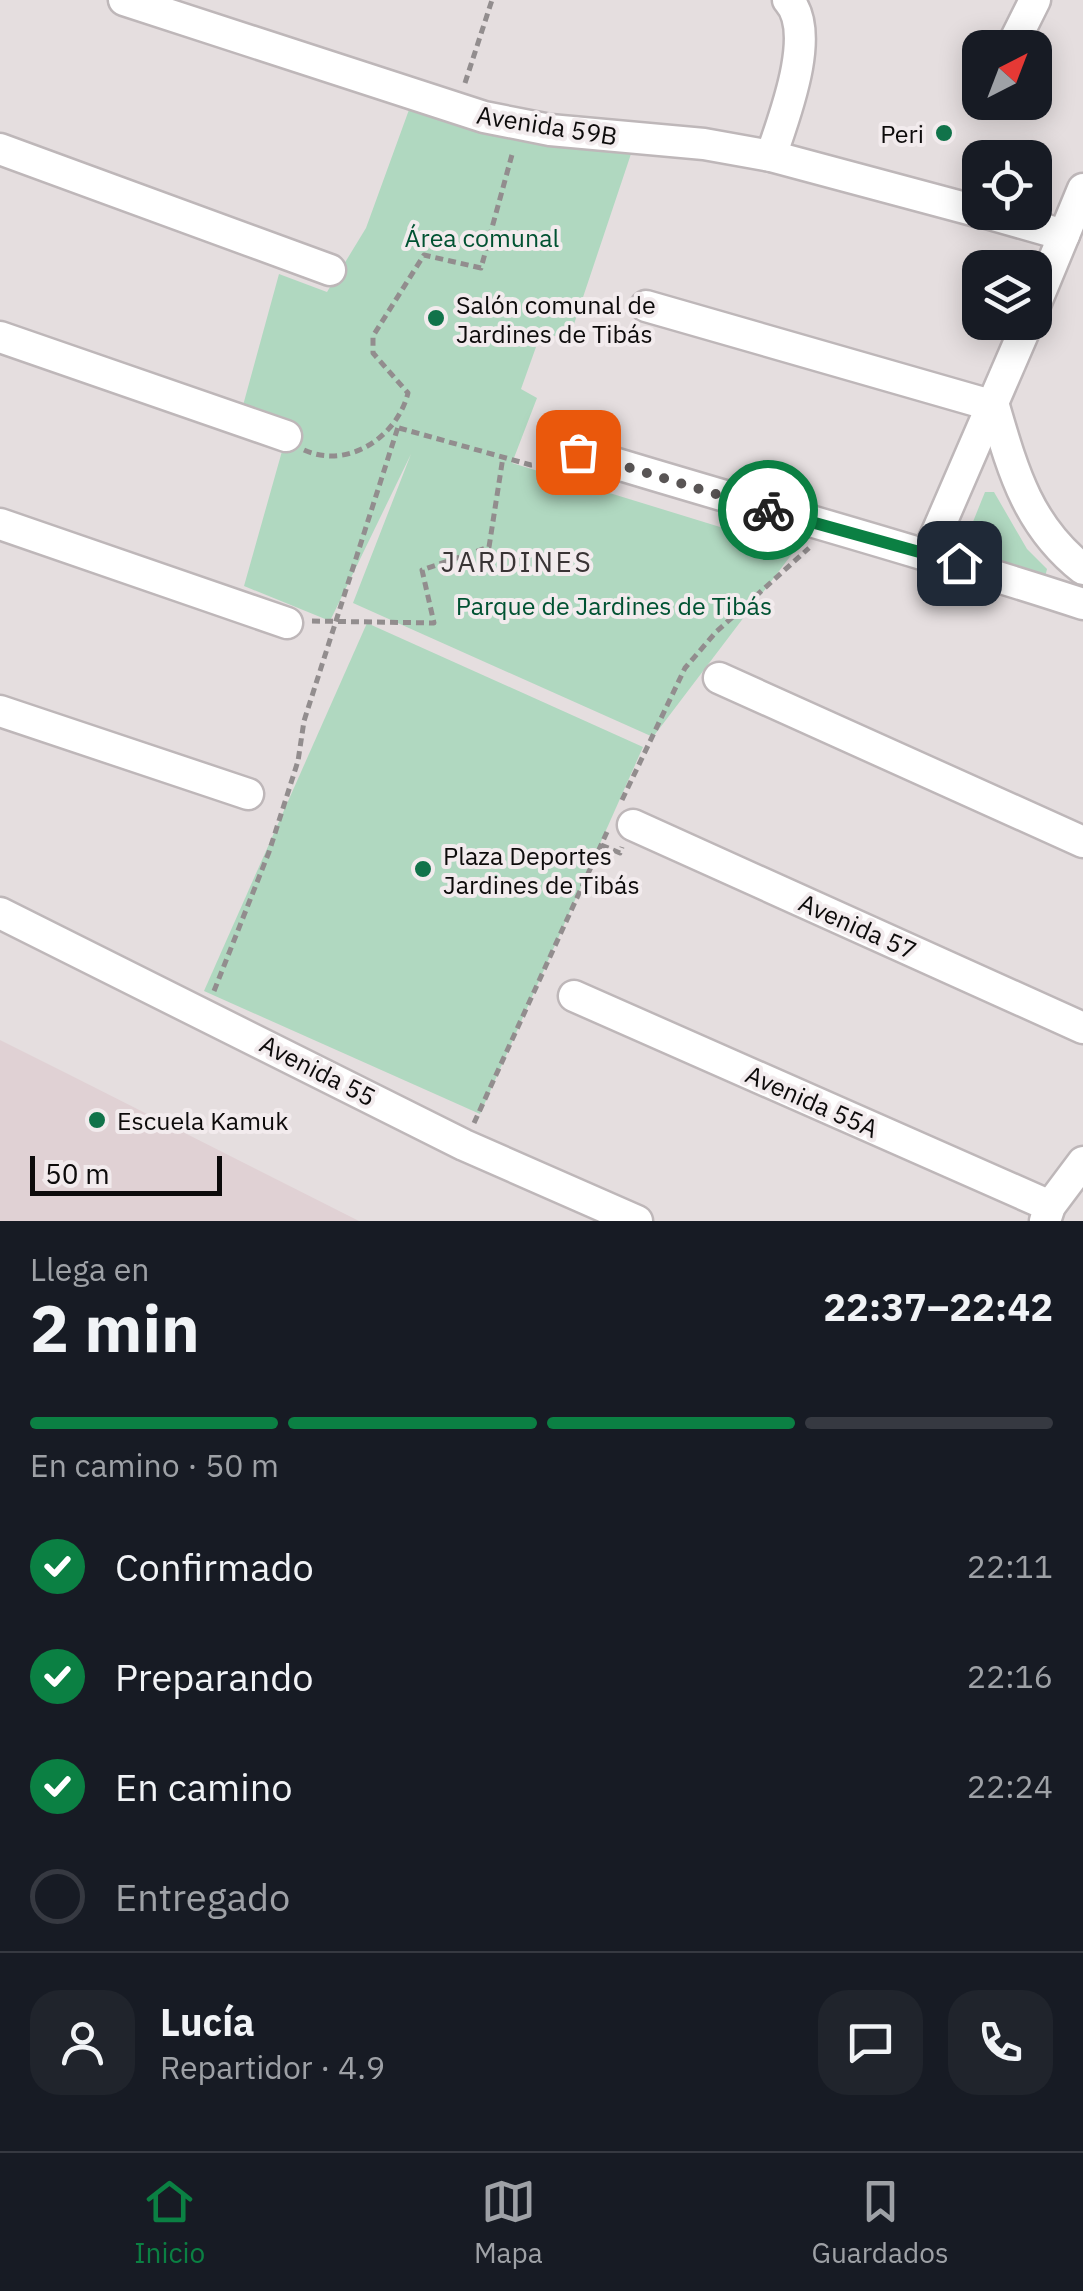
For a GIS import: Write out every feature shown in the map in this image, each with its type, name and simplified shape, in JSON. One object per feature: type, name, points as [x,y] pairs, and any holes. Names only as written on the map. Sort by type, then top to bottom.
[{"type":"street","name":"Avenida 59B","points":[[124,0],[457,109],[550,130],[704,144],[771,156],[962,207]]},
{"type":"street","points":[[1020,30],[1035,0]]},
{"type":"street","points":[[771,156],[792,95],[800,29],[791,2]]},
{"type":"street","points":[[0,148],[330,270]]},
{"type":"street","points":[[1052,264],[1083,189]]},
{"type":"street","name":"Avenida 59B","points":[[1046,230],[1064,235]]},
{"type":"street","points":[[646,306],[994,406]]},
{"type":"street","points":[[0,337],[286,436]]},
{"type":"street","points":[[928,553],[1021,340]]},
{"type":"street","points":[[994,406],[1017,483],[1034,520],[1083,570]]},
{"type":"street","points":[[578,452],[830,529],[928,553],[1083,604]]},
{"type":"street","points":[[0,524],[287,623]]},
{"type":"street","points":[[719,678],[1083,842]]},
{"type":"street","points":[[0,711],[248,794]]},
{"type":"street","name":"Avenida 57","points":[[632,825],[1083,1028]]},
{"type":"street","name":"Avenida 55","points":[[0,914],[464,1144],[637,1221]]},
{"type":"street","name":"Avenida 55A","points":[[574,996],[1048,1213]]},
{"type":"street","points":[[1048,1213],[1083,1162]]},
{"type":"path","points":[[457,109],[492,0]]},
{"type":"path","points":[[206,1013],[273,839],[408,393],[373,353],[374,336],[424,255],[481,268],[516,144]]},
{"type":"path","points":[[286,436],[316,455],[346,455],[373,444],[395,426]]},
{"type":"path","points":[[395,426],[536,465],[551,455],[578,452]]},
{"type":"path","points":[[287,623],[434,622],[422,570],[488,547],[503,457]]},
{"type":"path","points":[[601,845],[620,853]]},
{"type":"shaded area","name":"Escuela Kamuk","points":[[0,1040],[68,1074],[359,1221],[0,1221]]},
{"type":"green space","points":[[414,96],[636,139],[569,339],[541,333],[521,389],[537,398],[512,463],[795,550],[653,737],[353,603],[411,454],[330,621],[244,586],[286,437],[239,420],[279,274],[327,292],[366,228]]},
{"type":"green space","points":[[985,492],[994,492],[1027,549],[1047,569],[1045,577],[968,550],[964,544]]},
{"type":"green space","name":"Plaza Deportes Jardines de Tibás","points":[[367,623],[643,747],[480,1114],[204,991]]},
{"type":"way so far","points":[[578,452],[768,510]]},
{"type":"place","name":"Peri","points":[[944,133]]},
{"type":"place","name":"Salón comunal de Jardines de Tibás","points":[[436,318]]},
{"type":"place","name":"Plaza Deportes Jardines de Tibás","points":[[423,869]]},
{"type":"place","name":"Escuela Kamuk","points":[[97,1120]]},
{"type":"district","name":"JARDINES","points":[[517,561]]},
{"type":"route","points":[[768,510],[959,563]]},
{"type":"park label","name":"Área comunal","points":[[482,237]]},
{"type":"park label","name":"Parque de Jardines de Tibás","points":[[614,605]]}]
